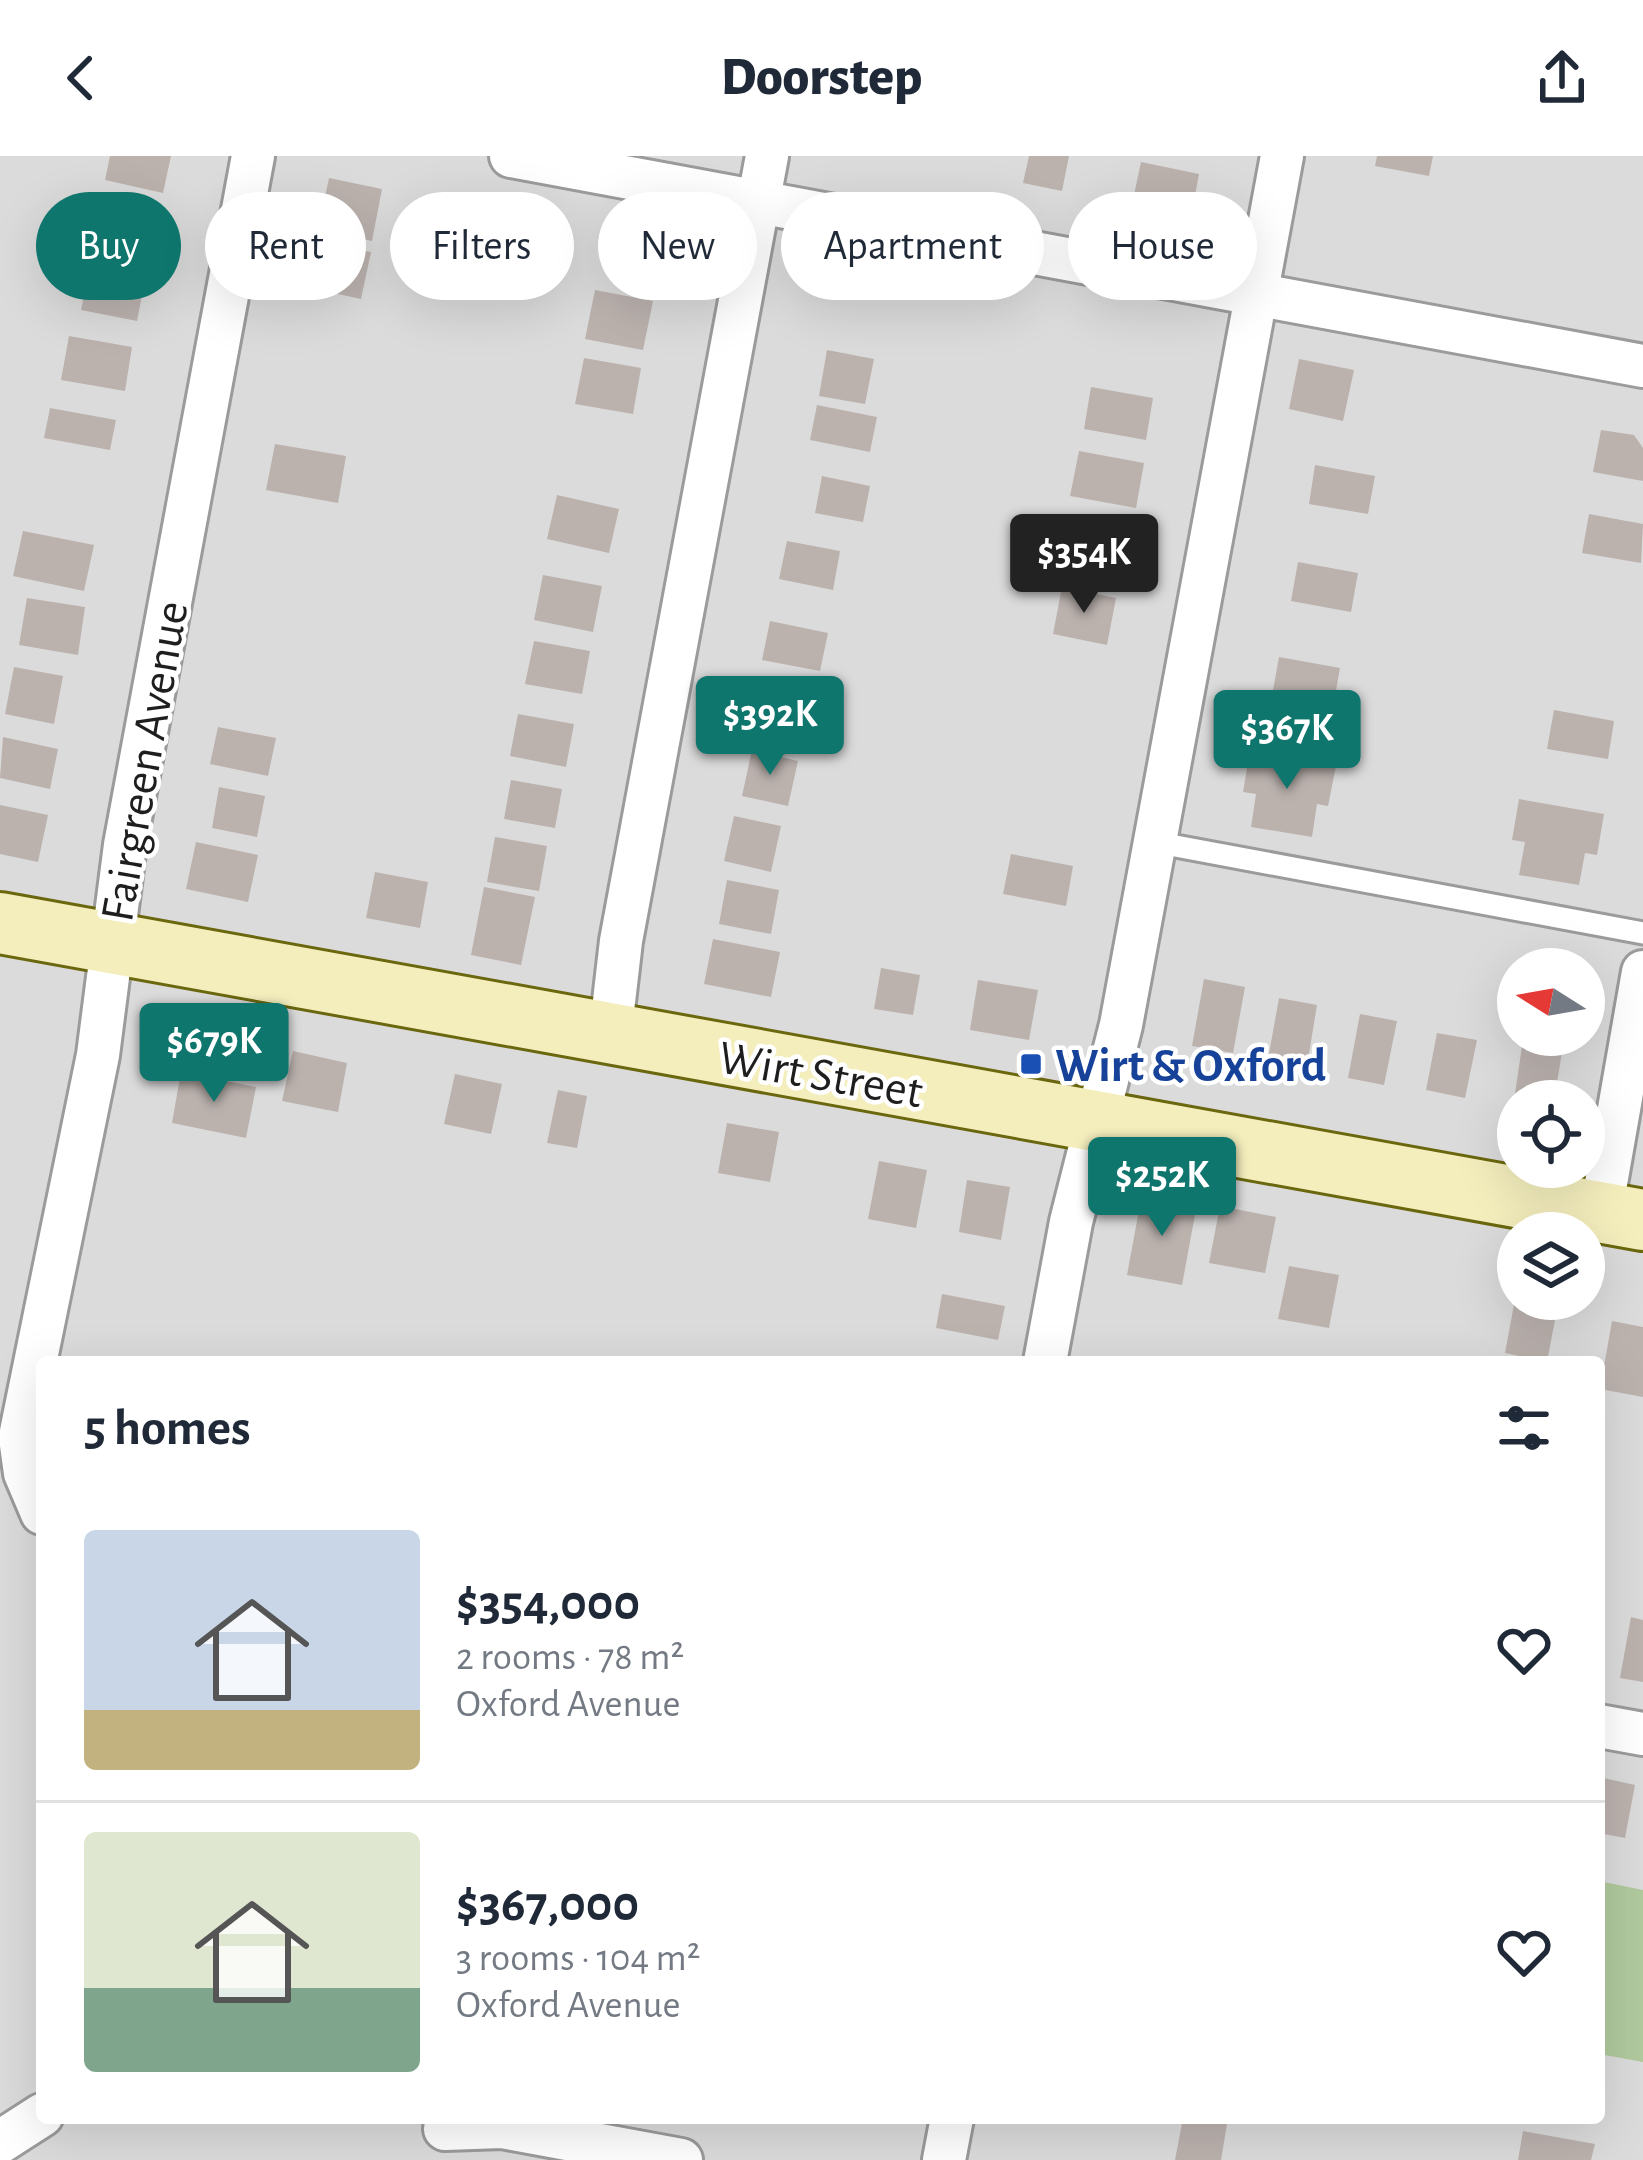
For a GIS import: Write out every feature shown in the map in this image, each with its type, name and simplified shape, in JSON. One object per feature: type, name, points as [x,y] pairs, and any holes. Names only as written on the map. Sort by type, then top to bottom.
[{"type":"main road","name":"Wirt Street","points":[[0,923],[1622,1216]]},
{"type":"street","name":"Fairgreen Avenue","points":[[37,1356],[93,1078],[124,845],[253,156]]},
{"type":"street","points":[[511,156],[1068,259]]},
{"type":"street","points":[[610,1036],[621,941],[767,156]]},
{"type":"street","points":[[1282,156],[1257,294],[1643,365]]},
{"type":"street","points":[[1046,1356],[1071,1222],[1120,1025],[1256,300]]},
{"type":"street","points":[[1622,1216],[1643,972]]},
{"type":"street","name":"Fairgreen Avenue","points":[[21,1437],[36,1362]]},
{"type":"street","points":[[21,1437],[26,1473],[36,1498]]},
{"type":"street","points":[[1605,1727],[1643,1734]]},
{"type":"street","points":[[0,2142],[36,2119]]},
{"type":"street","points":[[944,2160],[951,2124]]},
{"type":"street","points":[[448,2136],[502,2127],[681,2160]]},
{"type":"lane","points":[[1154,842],[1643,933]]},
{"type":"shaded area","points":[[0,156],[1643,156],[1643,2160],[0,2160]]},
{"type":"green space","points":[[1605,1882],[1643,1890],[1643,2062],[1605,2055]]},
{"type":"building","points":[[110,156],[171,156],[163,192],[105,180]]},
{"type":"building","points":[[1029,156],[1069,156],[1062,191],[1023,183]]},
{"type":"building","points":[[1377,156],[1433,156],[1429,176],[1375,166]]},
{"type":"building","points":[[1141,162],[1199,174],[1196,192],[1135,192]]},
{"type":"building","points":[[329,178],[382,189],[372,241],[366,240],[366,192],[326,192]]},
{"type":"building","points":[[595,290],[598,300],[653,301],[643,350],[585,339]]},
{"type":"building","points":[[83,300],[141,300],[137,321],[81,310]]},
{"type":"building","points":[[69,336],[132,347],[125,391],[61,380]]},
{"type":"building","points":[[827,350],[874,359],[865,404],[819,396]]},
{"type":"building","points":[[584,358],[641,368],[633,414],[575,404]]},
{"type":"building","points":[[1299,359],[1354,370],[1343,421],[1289,409]]},
{"type":"building","points":[[1091,387],[1153,398],[1146,440],[1084,429]]},
{"type":"building","points":[[817,405],[877,417],[870,452],[810,440]]},
{"type":"building","points":[[50,408],[116,420],[110,450],[44,438]]},
{"type":"building","points":[[1601,430],[1634,435],[1643,448],[1643,481],[1593,472]]},
{"type":"building","points":[[275,444],[346,456],[338,503],[266,490]]},
{"type":"building","points":[[1079,451],[1144,463],[1136,508],[1070,496]]},
{"type":"building","points":[[1315,465],[1375,476],[1368,514],[1309,504]]},
{"type":"building","points":[[822,476],[870,486],[863,522],[815,513]]},
{"type":"building","points":[[557,495],[619,509],[609,553],[547,539]]},
{"type":"building","points":[[1589,514],[1643,524],[1641,563],[1582,553]]},
{"type":"building","points":[[23,531],[94,545],[84,591],[13,576]]},
{"type":"building","points":[[787,541],[840,551],[833,590],[779,579]]},
{"type":"building","points":[[1298,562],[1358,573],[1351,612],[1291,601]]},
{"type":"building","points":[[543,575],[602,586],[593,632],[534,620]]},
{"type":"building","points":[[1062,587],[1116,598],[1107,645],[1053,634]]},
{"type":"building","points":[[27,598],[85,607],[78,655],[19,645]]},
{"type":"building","points":[[770,621],[828,633],[820,671],[762,660]]},
{"type":"building","points":[[534,641],[590,651],[582,694],[525,684]]},
{"type":"building","points":[[1279,657],[1340,668],[1333,707],[1272,696]]},
{"type":"building","points":[[14,667],[63,676],[54,724],[5,714]]},
{"type":"building","points":[[764,683],[808,692],[799,734],[755,725]]},
{"type":"building","points":[[1554,710],[1614,721],[1608,759],[1547,749]]},
{"type":"building","points":[[518,714],[574,724],[566,767],[510,756]]},
{"type":"building","points":[[218,727],[276,738],[268,776],[210,764]]},
{"type":"building","points":[[3,737],[58,749],[50,789],[0,778]]},
{"type":"building","points":[[752,750],[798,761],[788,806],[742,796]]},
{"type":"building","points":[[1250,751],[1336,766],[1328,806],[1317,804],[1312,837],[1251,827],[1256,794],[1243,792]]},
{"type":"building","points":[[511,780],[562,789],[555,828],[504,819]]},
{"type":"building","points":[[219,787],[265,796],[257,837],[212,828]]},
{"type":"building","points":[[1519,799],[1604,814],[1597,855],[1585,853],[1579,885],[1519,875],[1525,842],[1512,840]]},
{"type":"building","points":[[0,805],[48,815],[38,862],[0,854]]},
{"type":"building","points":[[734,816],[781,826],[771,872],[724,861]]},
{"type":"building","points":[[495,837],[547,846],[539,891],[487,882]]},
{"type":"building","points":[[196,842],[258,855],[248,902],[186,889]]},
{"type":"building","points":[[1011,854],[1073,866],[1066,906],[1003,894]]},
{"type":"building","points":[[375,872],[428,882],[420,928],[366,918]]},
{"type":"building","points":[[727,880],[779,890],[771,934],[719,924]]},
{"type":"building","points":[[484,887],[535,897],[521,965],[471,955]]},
{"type":"building","points":[[713,939],[780,952],[771,997],[704,984]]},
{"type":"building","points":[[881,968],[920,975],[913,1015],[874,1009]]},
{"type":"building","points":[[1204,979],[1245,987],[1233,1053],[1192,1046]]},
{"type":"building","points":[[978,980],[1038,990],[1029,1040],[970,1030]]},
{"type":"building","points":[[1279,998],[1317,1005],[1306,1072],[1267,1065]]},
{"type":"building","points":[[1360,1014],[1397,1021],[1384,1085],[1348,1078]]},
{"type":"building","points":[[1437,1033],[1477,1040],[1465,1098],[1426,1090]]},
{"type":"building","points":[[293,1051],[347,1063],[338,1112],[282,1101]]},
{"type":"building","points":[[1521,1056],[1561,1056],[1557,1080],[1517,1080]]},
{"type":"building","points":[[181,1072],[256,1087],[246,1138],[172,1123]]},
{"type":"building","points":[[455,1074],[502,1084],[491,1134],[444,1124]]},
{"type":"building","points":[[558,1090],[587,1096],[577,1148],[547,1143]]},
{"type":"building","points":[[727,1123],[779,1132],[770,1182],[718,1173]]},
{"type":"building","points":[[879,1161],[927,1170],[916,1228],[868,1219]]},
{"type":"building","points":[[967,1180],[1010,1187],[1001,1240],[959,1232]]},
{"type":"building","points":[[1142,1194],[1197,1204],[1182,1285],[1127,1275]]},
{"type":"building","points":[[1220,1206],[1276,1217],[1265,1273],[1209,1263]]},
{"type":"building","points":[[1289,1266],[1339,1275],[1329,1328],[1278,1319]]},
{"type":"building","points":[[942,1294],[1005,1306],[998,1340],[936,1328]]},
{"type":"building","points":[[1511,1320],[1555,1320],[1548,1356],[1505,1353]]},
{"type":"building","points":[[1612,1321],[1643,1327],[1643,1397],[1605,1390]]},
{"type":"building","points":[[1631,1617],[1643,1620],[1643,1682],[1620,1678]]},
{"type":"building","points":[[1605,1778],[1635,1785],[1625,1838],[1605,1834]]},
{"type":"building","points":[[1182,2124],[1227,2124],[1221,2160],[1175,2160]]},
{"type":"building","points":[[1523,2131],[1595,2144],[1591,2160],[1518,2160]]},
{"type":"place","name":"Wirt & Oxford","points":[[1031,1064]]}]
